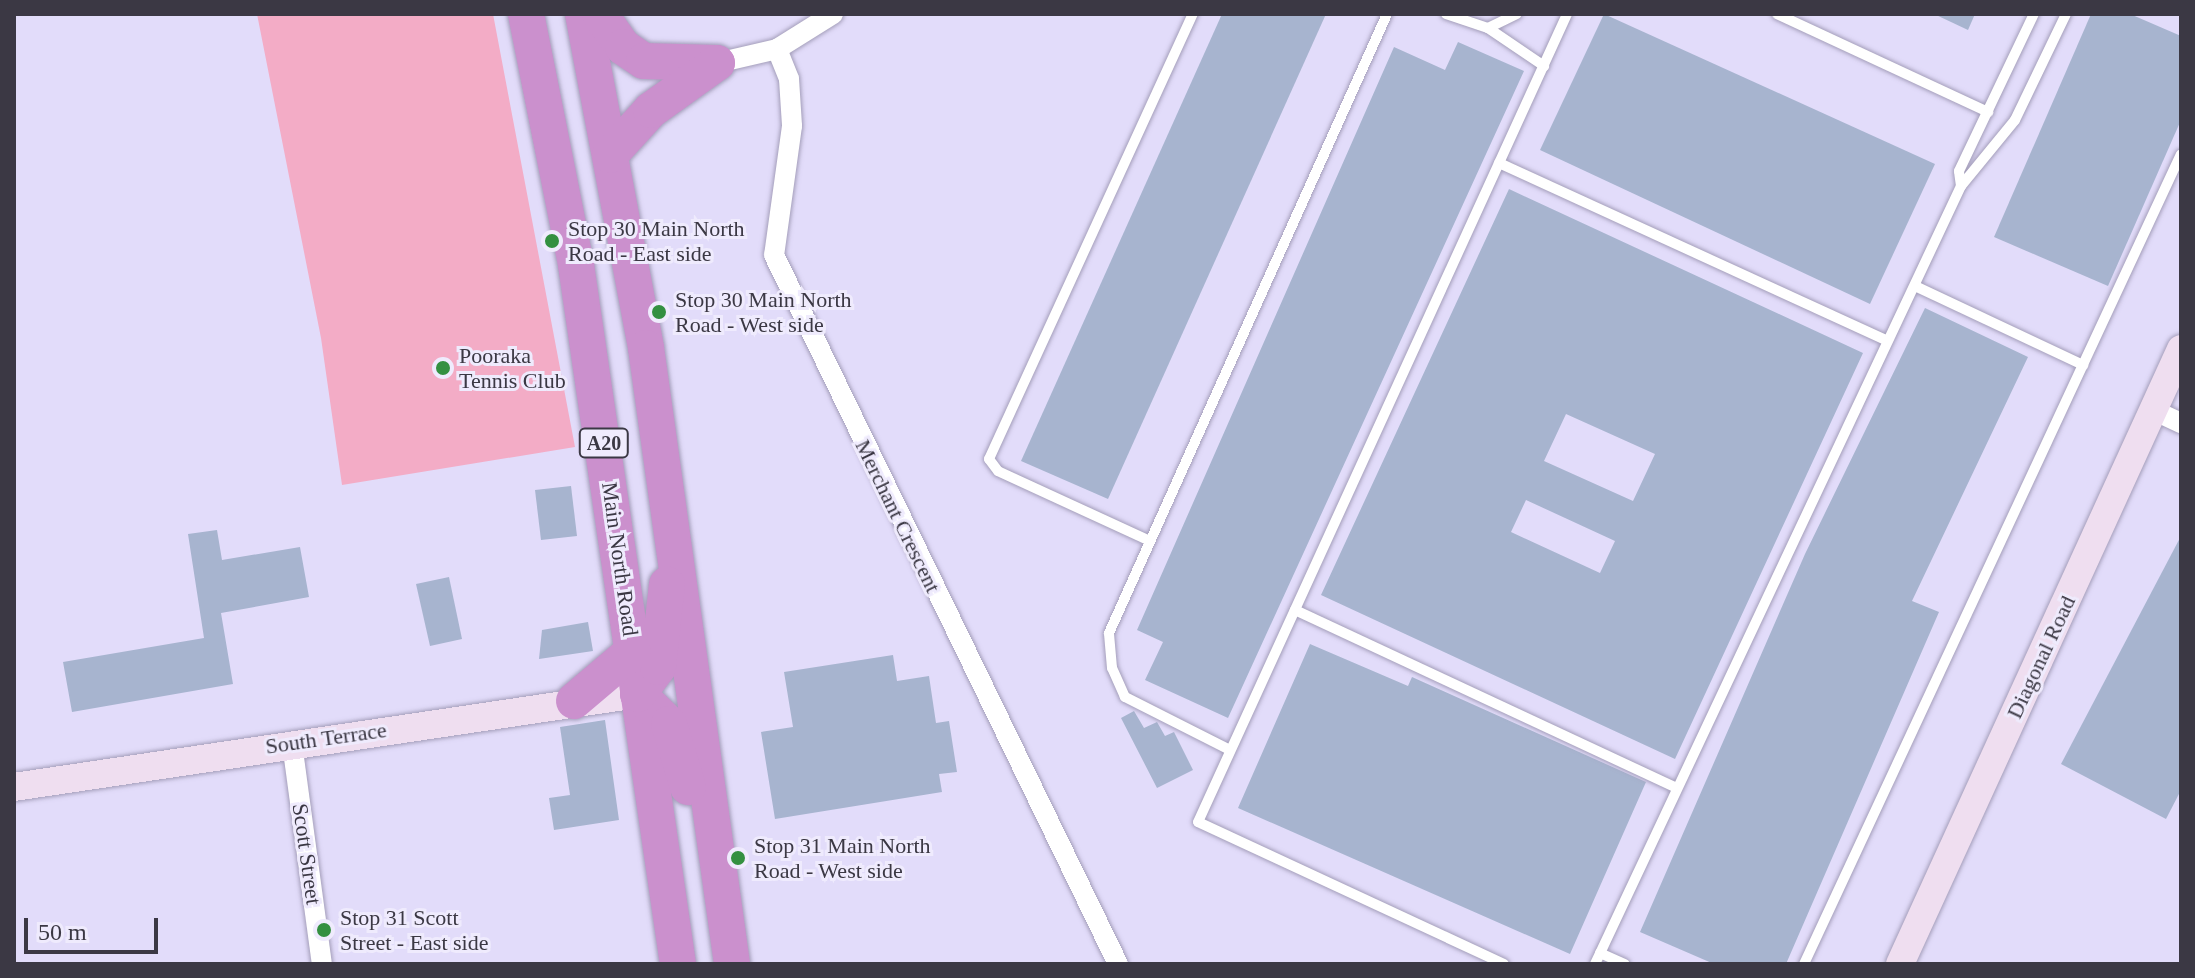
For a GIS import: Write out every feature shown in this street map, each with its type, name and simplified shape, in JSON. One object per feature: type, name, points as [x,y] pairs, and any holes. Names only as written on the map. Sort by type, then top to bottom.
[{"type":"highway","name":"Main North Road","points":[[526,14],[576,265],[678,964]]},
{"type":"highway","name":"A20","points":[[583,14],[610,155],[677,558],[732,964]]},
{"type":"highway","points":[[600,14],[623,47],[644,61],[717,63]]},
{"type":"highway","points":[[610,155],[651,110],[717,63]]},
{"type":"highway","points":[[677,558],[664,593],[658,667],[638,694],[654,702],[677,740],[719,860]]},
{"type":"highway","points":[[574,701],[633,651]]},
{"type":"street","points":[[717,63],[777,49],[833,14]]},
{"type":"street","name":"Merchant Crescent","points":[[777,49],[789,79],[792,126],[774,255],[1118,964]]},
{"type":"street","name":"Diagonal Road","points":[[1900,964],[2181,349]]},
{"type":"street","points":[[2153,410],[2181,423]]},
{"type":"street","name":"South Terrace","points":[[14,787],[292,743],[638,694]]},
{"type":"street","name":"Scott Street","points":[[292,743],[322,964]]},
{"type":"lane","points":[[1150,541],[998,471],[989,459],[1193,14]]},
{"type":"lane","points":[[1230,750],[1125,697],[1112,668],[1109,633],[1387,14]]},
{"type":"lane","points":[[1446,14],[1488,28],[1544,66]]},
{"type":"lane","points":[[1488,28],[1517,14]]},
{"type":"lane","points":[[1504,964],[1198,822],[1567,14]]},
{"type":"lane","points":[[1777,14],[1988,112]]},
{"type":"lane","points":[[1961,186],[1959,171],[2034,14]]},
{"type":"lane","points":[[1625,964],[1598,959],[1886,340],[1915,286],[1961,186],[2015,120],[2066,14]]},
{"type":"lane","points":[[1804,964],[2181,154]]},
{"type":"lane","points":[[1499,163],[1886,340]]},
{"type":"lane","points":[[1915,286],[2083,365]]},
{"type":"lane","points":[[1295,610],[1677,788]]},
{"type":"shaded area","points":[[257,14],[493,14],[575,447],[342,485],[321,338]]},
{"type":"building","points":[[1222,14],[1326,14],[1108,499],[1021,461]]},
{"type":"building","points":[[1604,14],[1935,164],[1870,304],[1540,150]]},
{"type":"building","points":[[1934,14],[1975,14],[1968,30]]},
{"type":"building","points":[[2091,14],[2130,14],[2181,36],[2181,120],[2108,286],[1994,237]]},
{"type":"building","points":[[1458,42],[1524,71],[1228,718],[1145,680],[1163,642],[1137,630],[1394,47],[1445,70]]},
{"type":"building","points":[[1509,189],[1863,353],[1675,759],[1321,595]],"holes":[[[1566,414],[1655,454],[1633,501],[1544,461]],[[1526,500],[1615,541],[1600,573],[1511,532]]]},
{"type":"building","points":[[1925,308],[2028,357],[1912,601],[1939,612],[1786,964],[1714,964],[1640,932],[1805,554]]},
{"type":"building","points":[[571,486],[577,536],[541,540],[535,490]]},
{"type":"building","points":[[217,530],[222,560],[300,547],[309,597],[221,613],[233,684],[72,712],[63,662],[204,638],[188,534]]},
{"type":"building","points":[[2181,536],[2181,790],[2166,819],[2061,764]]},
{"type":"building","points":[[449,577],[462,639],[430,646],[416,584]]},
{"type":"building","points":[[588,622],[593,651],[539,659],[542,630]]},
{"type":"building","points":[[1310,644],[1408,686],[1412,677],[1646,782],[1570,954],[1238,808]]},
{"type":"building","points":[[893,655],[897,681],[929,676],[936,723],[949,721],[957,772],[939,774],[942,792],[775,819],[761,732],[793,727],[784,672]]},
{"type":"building","points":[[1134,711],[1144,728],[1157,722],[1165,736],[1174,732],[1193,770],[1157,788],[1121,718]]},
{"type":"building","points":[[605,720],[619,820],[554,830],[549,798],[570,795],[560,727]]},
{"type":"place","name":"Stop 30 Main North Road - East side","points":[[552,241]]},
{"type":"place","name":"Stop 30 Main North Road - West side","points":[[659,312]]},
{"type":"place","name":"Pooraka Tennis Club","points":[[443,368]]},
{"type":"place","name":"Stop 31 Main North Road - West side","points":[[738,858]]},
{"type":"place","name":"Stop 31 Scott Street - East side","points":[[324,930]]}]
